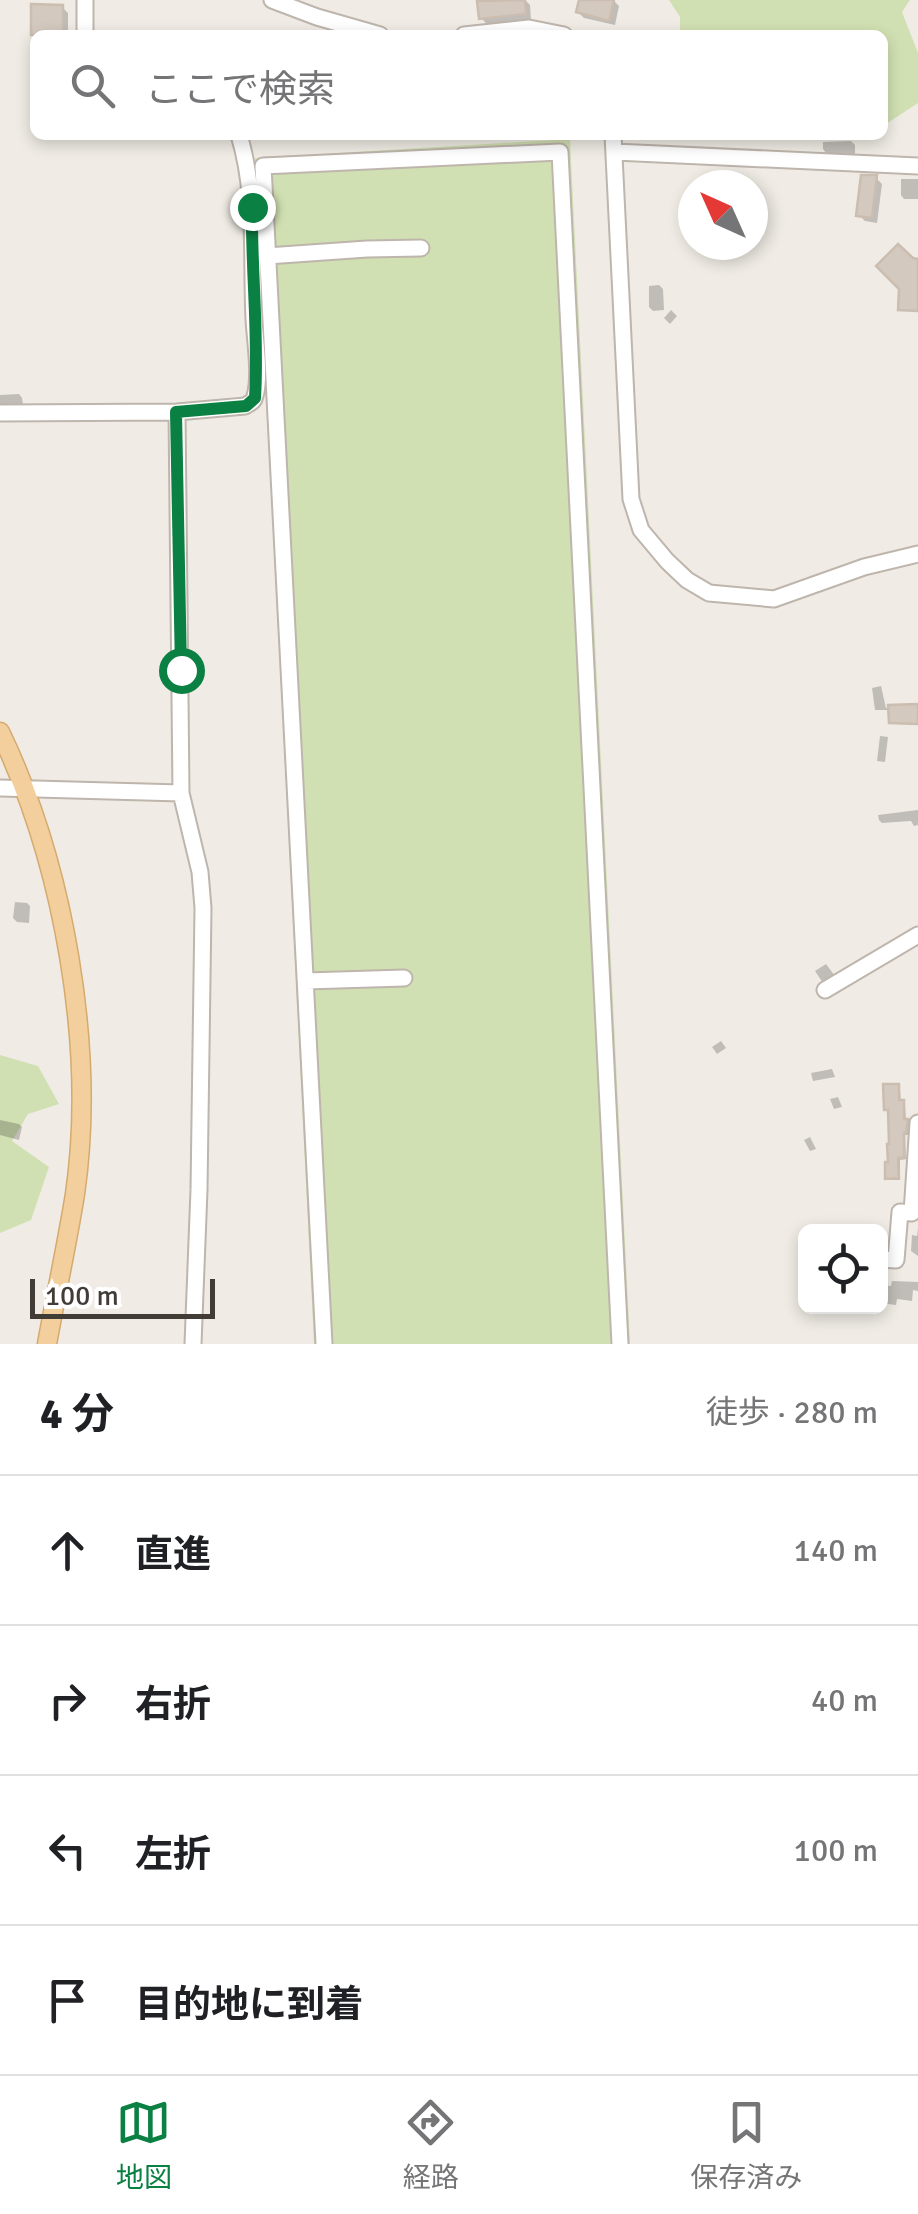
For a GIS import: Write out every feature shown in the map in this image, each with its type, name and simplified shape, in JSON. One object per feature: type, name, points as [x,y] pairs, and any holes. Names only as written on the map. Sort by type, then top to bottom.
[{"type":"main road","points":[[0,732],[24,788],[59,902],[71,969],[82,1086],[75,1191],[47,1344]]},
{"type":"street","points":[[84,30],[85,0]]},
{"type":"street","points":[[272,0],[316,18],[361,30]]},
{"type":"street","points":[[510,30],[539,30]]},
{"type":"street","points":[[0,413],[176,412],[246,406],[255,398],[252,207],[241,140]]},
{"type":"street","points":[[614,140],[632,499],[641,530],[686,580],[709,592],[737,596],[774,599],[864,566],[918,554]]},
{"type":"street","points":[[324,1344],[262,166],[560,152],[620,1344]]},
{"type":"street","points":[[615,152],[918,166]]},
{"type":"street","points":[[267,256],[421,248]]},
{"type":"street","points":[[176,412],[181,792],[200,872],[203,908],[194,1344]]},
{"type":"street","points":[[0,788],[181,792]]},
{"type":"street","points":[[826,990],[918,935]]},
{"type":"street","points":[[306,981],[404,978]]},
{"type":"street","points":[[888,1260],[896,1260],[900,1212],[915,1213],[918,1123]]},
{"type":"green space","points":[[669,0],[910,0],[902,12],[918,53],[918,103],[888,123],[888,30],[680,30],[680,17]]},
{"type":"green space","points":[[570,140],[630,1344],[314,1344],[255,158]]},
{"type":"green space","points":[[0,1055],[38,1066],[59,1104],[28,1114],[12,1141],[49,1167],[31,1220],[0,1233]]},
{"type":"building","points":[[525,0],[526,14],[479,19],[477,1]]},
{"type":"building","points":[[579,0],[614,0],[609,21],[576,12]]},
{"type":"building","points":[[31,4],[63,5],[63,30],[31,30]]},
{"type":"building","points":[[861,175],[877,175],[872,218],[856,216]]},
{"type":"building","points":[[898,244],[918,259],[918,311],[898,310],[899,289],[876,266]]},
{"type":"building","points":[[918,704],[918,724],[889,723],[888,705]]},
{"type":"building","points":[[883,1084],[899,1084],[899,1100],[904,1100],[904,1119],[908,1119],[904,1158],[898,1158],[899,1178],[885,1179],[889,1144]]},
{"type":"route","points":[[181,670],[176,412],[246,406],[255,398],[252,207]]}]
